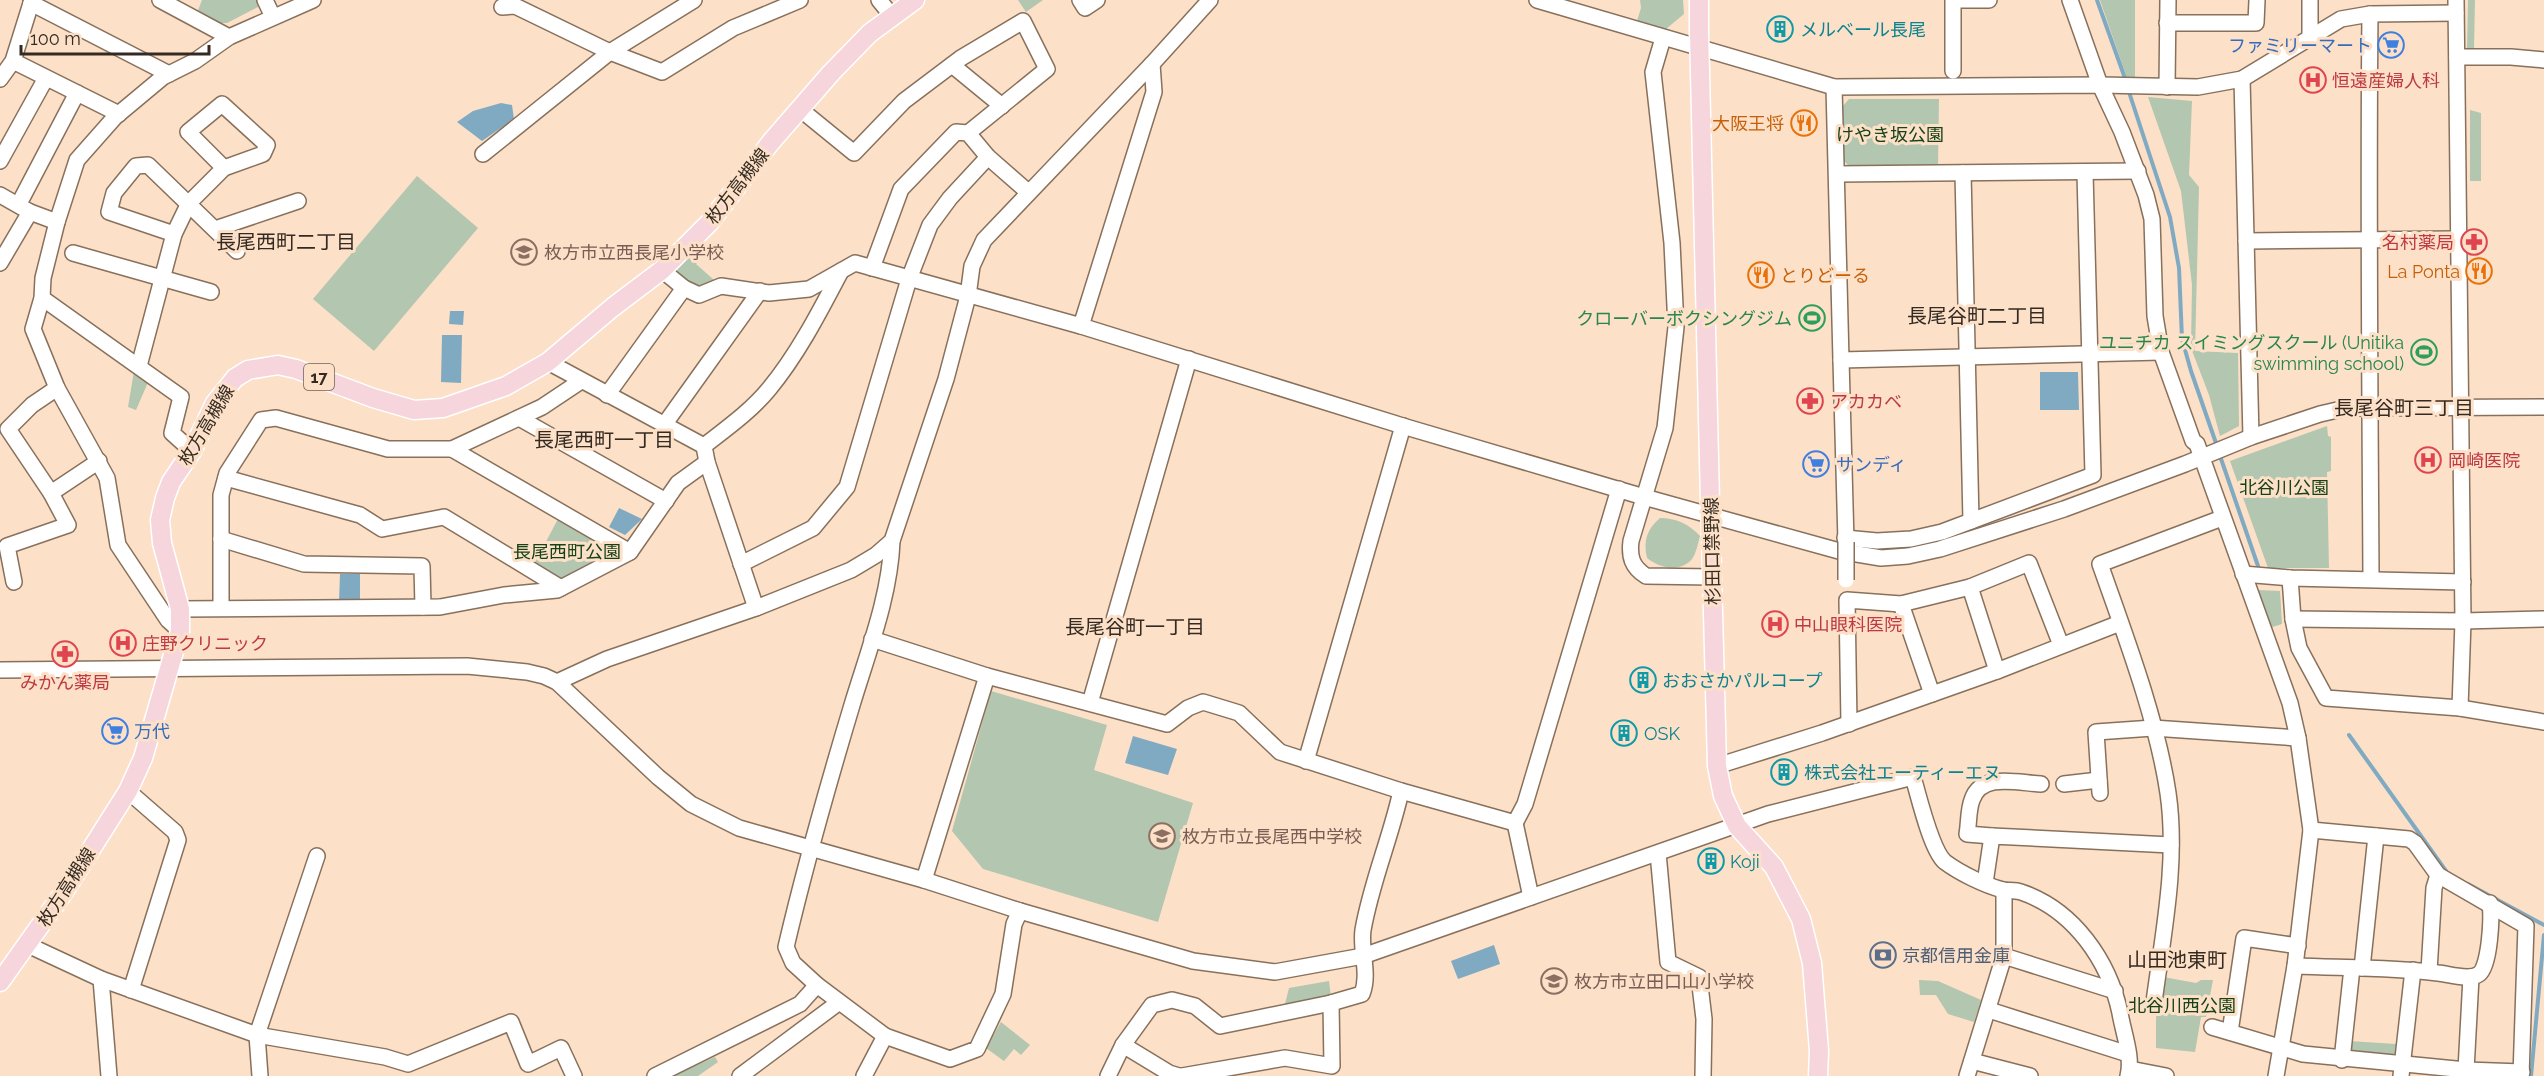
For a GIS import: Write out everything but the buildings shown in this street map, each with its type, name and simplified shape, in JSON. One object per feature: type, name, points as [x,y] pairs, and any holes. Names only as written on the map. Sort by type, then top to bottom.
[{"type":"main road","name":"枚方高槻線","points":[[0,982],[28,945],[128,790],[143,758],[180,631],[180,609],[162,543],[160,520],[171,482],[192,451],[215,403],[235,378],[255,368],[278,365],[296,369],[373,398],[414,410],[443,408],[506,386],[548,362],[613,307],[662,270],[710,222],[771,142],[831,73],[870,33],[915,0]]},
{"type":"main road","name":"杉田口禁野線","points":[[1699,0],[1717,766],[1723,796],[1737,826],[1774,867],[1801,919],[1812,963],[1819,1052],[1818,1076]]},
{"type":"street","points":[[160,0],[230,37]]},
{"type":"street","points":[[265,0],[273,17]]},
{"type":"street","points":[[180,631],[168,620],[118,545],[107,478],[57,388],[33,330],[42,298],[43,278],[57,222],[77,160],[119,114],[169,74],[230,37],[313,0]]},
{"type":"street","points":[[483,154],[610,52],[694,0]]},
{"type":"street","points":[[504,5],[515,6],[610,52],[662,72],[733,28],[800,0]]},
{"type":"street","points":[[879,0],[892,16]]},
{"type":"street","points":[[1080,0],[1085,8],[1097,0]]},
{"type":"street","points":[[1020,911],[1014,924],[1003,994],[977,1049],[950,1059],[885,1036],[817,986],[793,963],[786,947],[809,847],[872,639],[891,565],[892,541],[946,379],[968,296],[972,266],[984,240],[1210,0]]},
{"type":"street","points":[[1537,0],[1834,87],[2100,85],[2198,87],[2242,78],[2341,19],[2376,9],[2456,7],[2463,582],[2460,708]]},
{"type":"street","points":[[1953,71],[1953,0],[1989,0]]},
{"type":"street","points":[[2070,0],[2100,85],[2138,171],[2152,219],[2155,316],[2161,352],[2205,456],[2222,518],[2290,703],[2298,738],[2311,830],[2298,946],[2276,1076]]},
{"type":"street","points":[[2159,86],[2168,0]]},
{"type":"street","points":[[2167,23],[2256,23],[2257,0]]},
{"type":"street","points":[[2310,0],[2310,38]]},
{"type":"street","points":[[0,79],[13,62],[32,2],[169,74]]},
{"type":"street","points":[[2371,578],[2368,241],[2376,9]]},
{"type":"street","points":[[800,109],[854,153],[904,100],[952,65],[1023,21],[1047,69],[968,133],[956,132],[901,189],[872,268]]},
{"type":"street","points":[[1663,38],[1653,72],[1672,243],[1676,327],[1665,428],[1630,554],[1638,571],[1646,576],[1712,577]]},
{"type":"street","points":[[2457,57],[2511,57],[2544,60]]},
{"type":"street","points":[[13,62],[119,114]]},
{"type":"street","points":[[1081,326],[1154,92],[1152,64]]},
{"type":"street","points":[[952,65],[1002,106]]},
{"type":"street","points":[[0,160],[46,78]]},
{"type":"street","points":[[2242,78],[2251,437]]},
{"type":"street","points":[[1834,87],[1838,174],[1849,724]]},
{"type":"street","points":[[22,198],[77,93]]},
{"type":"street","points":[[139,366],[174,234],[189,204],[224,168],[263,154],[267,145],[222,104],[188,132],[224,168]]},
{"type":"street","points":[[968,133],[988,157],[1028,192]]},
{"type":"street","points":[[741,564],[813,528],[847,487],[909,279],[930,225],[950,198],[988,157]]},
{"type":"street","points":[[174,234],[109,212],[114,193],[136,166],[148,165],[237,251]]},
{"type":"street","points":[[1838,174],[2138,171]]},
{"type":"street","points":[[1963,173],[1971,521]]},
{"type":"street","points":[[1845,540],[1911,539],[1942,532],[2093,475],[2085,173]]},
{"type":"street","points":[[0,195],[30,212],[57,222]]},
{"type":"street","points":[[215,229],[298,201]]},
{"type":"street","points":[[0,263],[30,212]]},
{"type":"street","points":[[2246,241],[2459,239]]},
{"type":"street","points":[[73,253],[211,292]]},
{"type":"street","points":[[662,270],[684,288],[699,295],[722,286],[760,291],[809,290],[855,263],[1081,326],[1403,426],[1644,497],[1839,551],[1881,558],[1908,556],[1940,549],[2064,509],[2251,437],[2320,414],[2346,408],[2544,407]]},
{"type":"street","points":[[704,446],[742,417],[770,388],[815,320],[841,271]]},
{"type":"street","points":[[607,395],[684,288]]},
{"type":"street","points":[[664,425],[760,291]]},
{"type":"street","points":[[42,298],[181,397],[172,433],[192,451]]},
{"type":"street","points":[[1841,360],[2161,352]]},
{"type":"street","points":[[1090,703],[1189,359]]},
{"type":"street","points":[[548,362],[704,446]]},
{"type":"street","points":[[221,608],[221,495],[226,478],[261,420],[276,418],[388,449],[452,449],[542,407],[581,381]]},
{"type":"street","points":[[14,582],[7,546],[68,525],[51,493],[8,429],[32,405],[57,388]]},
{"type":"street","points":[[519,418],[666,501]]},
{"type":"street","points":[[1306,761],[1403,426]]},
{"type":"street","points":[[704,446],[707,462],[756,608]]},
{"type":"street","points":[[452,449],[630,552]]},
{"type":"street","points":[[51,493],[99,461]]},
{"type":"street","points":[[180,609],[440,608],[504,595],[561,588],[630,552],[678,483],[707,462]]},
{"type":"street","points":[[226,478],[360,515],[382,529],[444,516],[561,588]]},
{"type":"street","points":[[1531,897],[1515,823],[1525,804],[1619,489]]},
{"type":"street","points":[[2154,1002],[2167,906],[2171,845],[2168,793],[2153,728],[2100,564],[2222,518]]},
{"type":"street","points":[[221,539],[304,564],[422,566],[423,607]]},
{"type":"street","points":[[557,682],[607,658],[756,608],[851,570],[876,555],[892,541]]},
{"type":"street","points":[[1847,600],[1901,604],[1970,587],[2029,563],[2061,645]]},
{"type":"street","points":[[2243,574],[2290,578],[2371,578],[2463,582]]},
{"type":"street","points":[[2290,578],[2293,619],[2299,648],[2326,698],[2460,708],[2544,723]]},
{"type":"street","points":[[1970,587],[1997,671]]},
{"type":"street","points":[[1901,604],[1932,694]]},
{"type":"street","points":[[2293,619],[2463,621],[2544,619]]},
{"type":"street","points":[[1717,766],[1849,724],[1997,671],[2120,623]]},
{"type":"street","points":[[872,639],[987,675],[1167,724],[1188,708],[1203,702],[1239,713],[1280,752],[1401,791],[1515,823]]},
{"type":"street","points":[[0,670],[467,666],[544,675],[557,682],[658,777],[691,804],[739,828],[924,880],[1020,911],[1193,961],[1275,972],[1363,956],[1768,814],[1913,777],[1927,826],[1944,861],[1985,883],[2029,896],[2073,923],[2100,958],[2115,991],[2129,1067]]},
{"type":"street","points":[[924,880],[987,675]]},
{"type":"street","points":[[2064,784],[2099,787],[2096,732],[2153,728],[2298,738]]},
{"type":"street","points":[[2041,784],[1991,781],[1981,786],[1972,800],[1967,834],[2171,845]]},
{"type":"street","points":[[128,790],[175,832],[178,840],[131,990]]},
{"type":"street","points":[[1108,1076],[1123,1045],[1152,1005],[1172,1000],[1195,1006],[1220,1026],[1331,1003],[1362,994],[1366,983],[1363,931],[1401,791]]},
{"type":"street","points":[[2212,1027],[2303,1054],[2342,1060],[2367,1069],[2522,1074],[2526,926],[2490,903],[2438,875],[2415,843],[2409,839],[2311,830]]},
{"type":"street","points":[[1985,883],[1992,836]]},
{"type":"street","points":[[2342,1060],[2376,836]]},
{"type":"street","points":[[1658,853],[1668,962],[1699,976],[1704,1019],[1704,1076]]},
{"type":"street","points":[[260,1076],[257,1035],[317,856]]},
{"type":"street","points":[[2429,971],[2434,888],[2438,875]]},
{"type":"street","points":[[1967,1076],[2004,956],[2004,890]]},
{"type":"street","points":[[2295,966],[2429,971],[2471,977],[2478,975],[2484,968],[2492,917],[2490,903]]},
{"type":"street","points":[[2230,1032],[2244,938],[2298,946]]},
{"type":"street","points":[[28,945],[101,979],[257,1035],[385,1057],[410,1070],[511,1022],[528,1064],[561,1048],[574,1076]]},
{"type":"street","points":[[2004,956],[2115,991]]},
{"type":"street","points":[[2402,1070],[2412,970]]},
{"type":"street","points":[[2468,1072],[2471,977]]},
{"type":"street","points":[[101,979],[109,1076]]},
{"type":"street","points":[[655,1076],[800,1004],[817,986]]},
{"type":"street","points":[[747,1074],[838,1003]]},
{"type":"street","points":[[1123,1045],[1169,1073],[1180,1076],[1285,1058],[1332,1066],[1331,1003]]},
{"type":"street","points":[[1989,1010],[2129,1067],[2166,1076]]},
{"type":"street","points":[[864,1076],[885,1036]]},
{"type":"street","points":[[1972,1060],[2030,1076]]},
{"type":"green space","points":[[202,0],[257,0],[260,6],[227,23],[219,23],[197,13]]},
{"type":"green space","points":[[1018,0],[1043,0],[1026,12]]},
{"type":"green space","points":[[1640,0],[1683,0],[1684,14],[1666,29],[1637,21],[1641,8]]},
{"type":"green space","points":[[2100,0],[2135,0],[2135,78],[2127,78]]},
{"type":"green space","points":[[2468,0],[2475,0],[2474,49],[2467,49]]},
{"type":"green space","points":[[2148,97],[2192,101],[2189,175],[2199,187],[2195,351],[2238,353],[2239,426],[2220,436],[2209,395],[2191,348],[2192,285],[2181,191]]},
{"type":"green space","name":"けやき坂公園","points":[[1849,99],[1939,99],[1938,168],[1851,168],[1843,160],[1842,107]]},
{"type":"green space","points":[[2470,110],[2481,113],[2481,181],[2470,181]]},
{"type":"green space","points":[[417,176],[478,228],[374,351],[313,299]]},
{"type":"green space","points":[[699,240],[709,249],[696,264],[714,280],[704,287],[694,288],[674,269]]},
{"type":"green space","points":[[134,371],[149,380],[136,410],[128,407]]},
{"type":"green space","name":"北谷川公園","points":[[2327,426],[2328,436],[2331,437],[2331,471],[2327,472],[2329,568],[2268,568],[2230,461]]},
{"type":"green space","points":[[1660,518],[1682,522],[1700,536],[1692,559],[1682,566],[1670,568],[1647,558],[1647,536],[1652,526]]},
{"type":"green space","name":"長尾西町公園","points":[[558,519],[610,547],[609,555],[565,579],[558,580],[533,566]]},
{"type":"green space","points":[[2257,590],[2280,591],[2282,624],[2269,628]]},
{"type":"green space","points":[[991,691],[1107,725],[1094,770],[1193,803],[1158,922],[983,869],[952,831]]},
{"type":"green space","name":"北谷川西公園","points":[[2163,977],[2196,983],[2201,980],[2213,980],[2206,1017],[2201,1017],[2195,1052],[2156,1048],[2156,1018]]},
{"type":"green space","points":[[1919,980],[1938,981],[1981,1000],[1974,1022],[1948,1014],[1936,995],[1920,995]]},
{"type":"green space","points":[[1329,981],[1331,997],[1284,1008],[1289,988]]},
{"type":"green space","points":[[1001,1022],[1030,1045],[1021,1055],[1014,1049],[1004,1061],[986,1048]]},
{"type":"green space","points":[[2349,1041],[2396,1044],[2396,1053],[2389,1060],[2354,1057],[2349,1049]]},
{"type":"green space","points":[[715,1057],[718,1062],[698,1076],[672,1076]]},
{"type":"water","points":[[501,103],[512,105],[514,119],[482,141],[457,122],[473,111]]},
{"type":"water","points":[[450,311],[464,311],[463,325],[449,324]]},
{"type":"water","points":[[442,335],[462,335],[461,383],[441,382]]},
{"type":"water","points":[[2040,372],[2078,372],[2079,410],[2040,410]]},
{"type":"water","points":[[619,508],[642,519],[625,535],[609,527]]},
{"type":"water","points":[[340,574],[360,574],[360,602],[339,602]]},
{"type":"water","points":[[1133,736],[1177,749],[1168,775],[1125,763]]},
{"type":"water","points":[[1494,945],[1500,964],[1458,979],[1451,961]]},
{"type":"waterway","points":[[2097,0],[2126,81]]},
{"type":"waterway","points":[[2128,89],[2170,217],[2179,268],[2182,339],[2217,446]]},
{"type":"waterway","points":[[2219,453],[2258,566]]},
{"type":"waterway","points":[[2349,735],[2446,871]]},
{"type":"waterway","points":[[2468,884],[2544,925]]},
{"type":"waterway","points":[[2531,1076],[2544,935]]},
{"type":"place","name":"メルベール長尾","points":[[1780,29]]},
{"type":"place","name":"ファミリーマート","points":[[2391,45]]},
{"type":"place","name":"恒遠産婦人科","points":[[2313,80]]},
{"type":"place","name":"大阪王将","points":[[1804,123]]},
{"type":"place","name":"名村薬局","points":[[2474,242]]},
{"type":"place","name":"枚方市立西長尾小学校","points":[[524,252]]},
{"type":"place","name":"La Ponta","points":[[2479,271]]},
{"type":"place","name":"とりどーる","points":[[1761,275]]},
{"type":"place","name":"クローバーボクシングジム","points":[[1812,318]]},
{"type":"place","name":"ユニチカ スイミングスクール (Unitika swimming school)","points":[[2424,352]]},
{"type":"place","name":"アカカベ","points":[[1810,401]]},
{"type":"place","name":"岡崎医院","points":[[2428,460]]},
{"type":"place","name":"サンディ","points":[[1816,464]]},
{"type":"place","name":"中山眼科医院","points":[[1775,624]]},
{"type":"place","name":"庄野クリニック","points":[[123,643]]},
{"type":"place","name":"みかん薬局","points":[[65,654]]},
{"type":"place","name":"おおさかパルコープ","points":[[1643,680]]},
{"type":"place","name":"万代","points":[[115,731]]},
{"type":"place","name":"OSK","points":[[1624,733]]},
{"type":"place","name":"株式会社エーティーエヌ","points":[[1784,772]]},
{"type":"place","name":"枚方市立長尾西中学校","points":[[1162,836]]},
{"type":"place","name":"Koji","points":[[1711,861]]},
{"type":"place","name":"京都信用金庫","points":[[1883,955]]},
{"type":"place","name":"枚方市立田口山小学校","points":[[1554,981]]},
{"type":"district","name":"長尾西町二丁目","points":[[286,242]]},
{"type":"district","name":"長尾谷町二丁目","points":[[1977,316]]},
{"type":"district","name":"長尾谷町三丁目","points":[[2404,408]]},
{"type":"district","name":"長尾西町一丁目","points":[[604,440]]},
{"type":"district","name":"長尾谷町一丁目","points":[[1135,627]]},
{"type":"district","name":"山田池東町","points":[[2177,960]]}]
